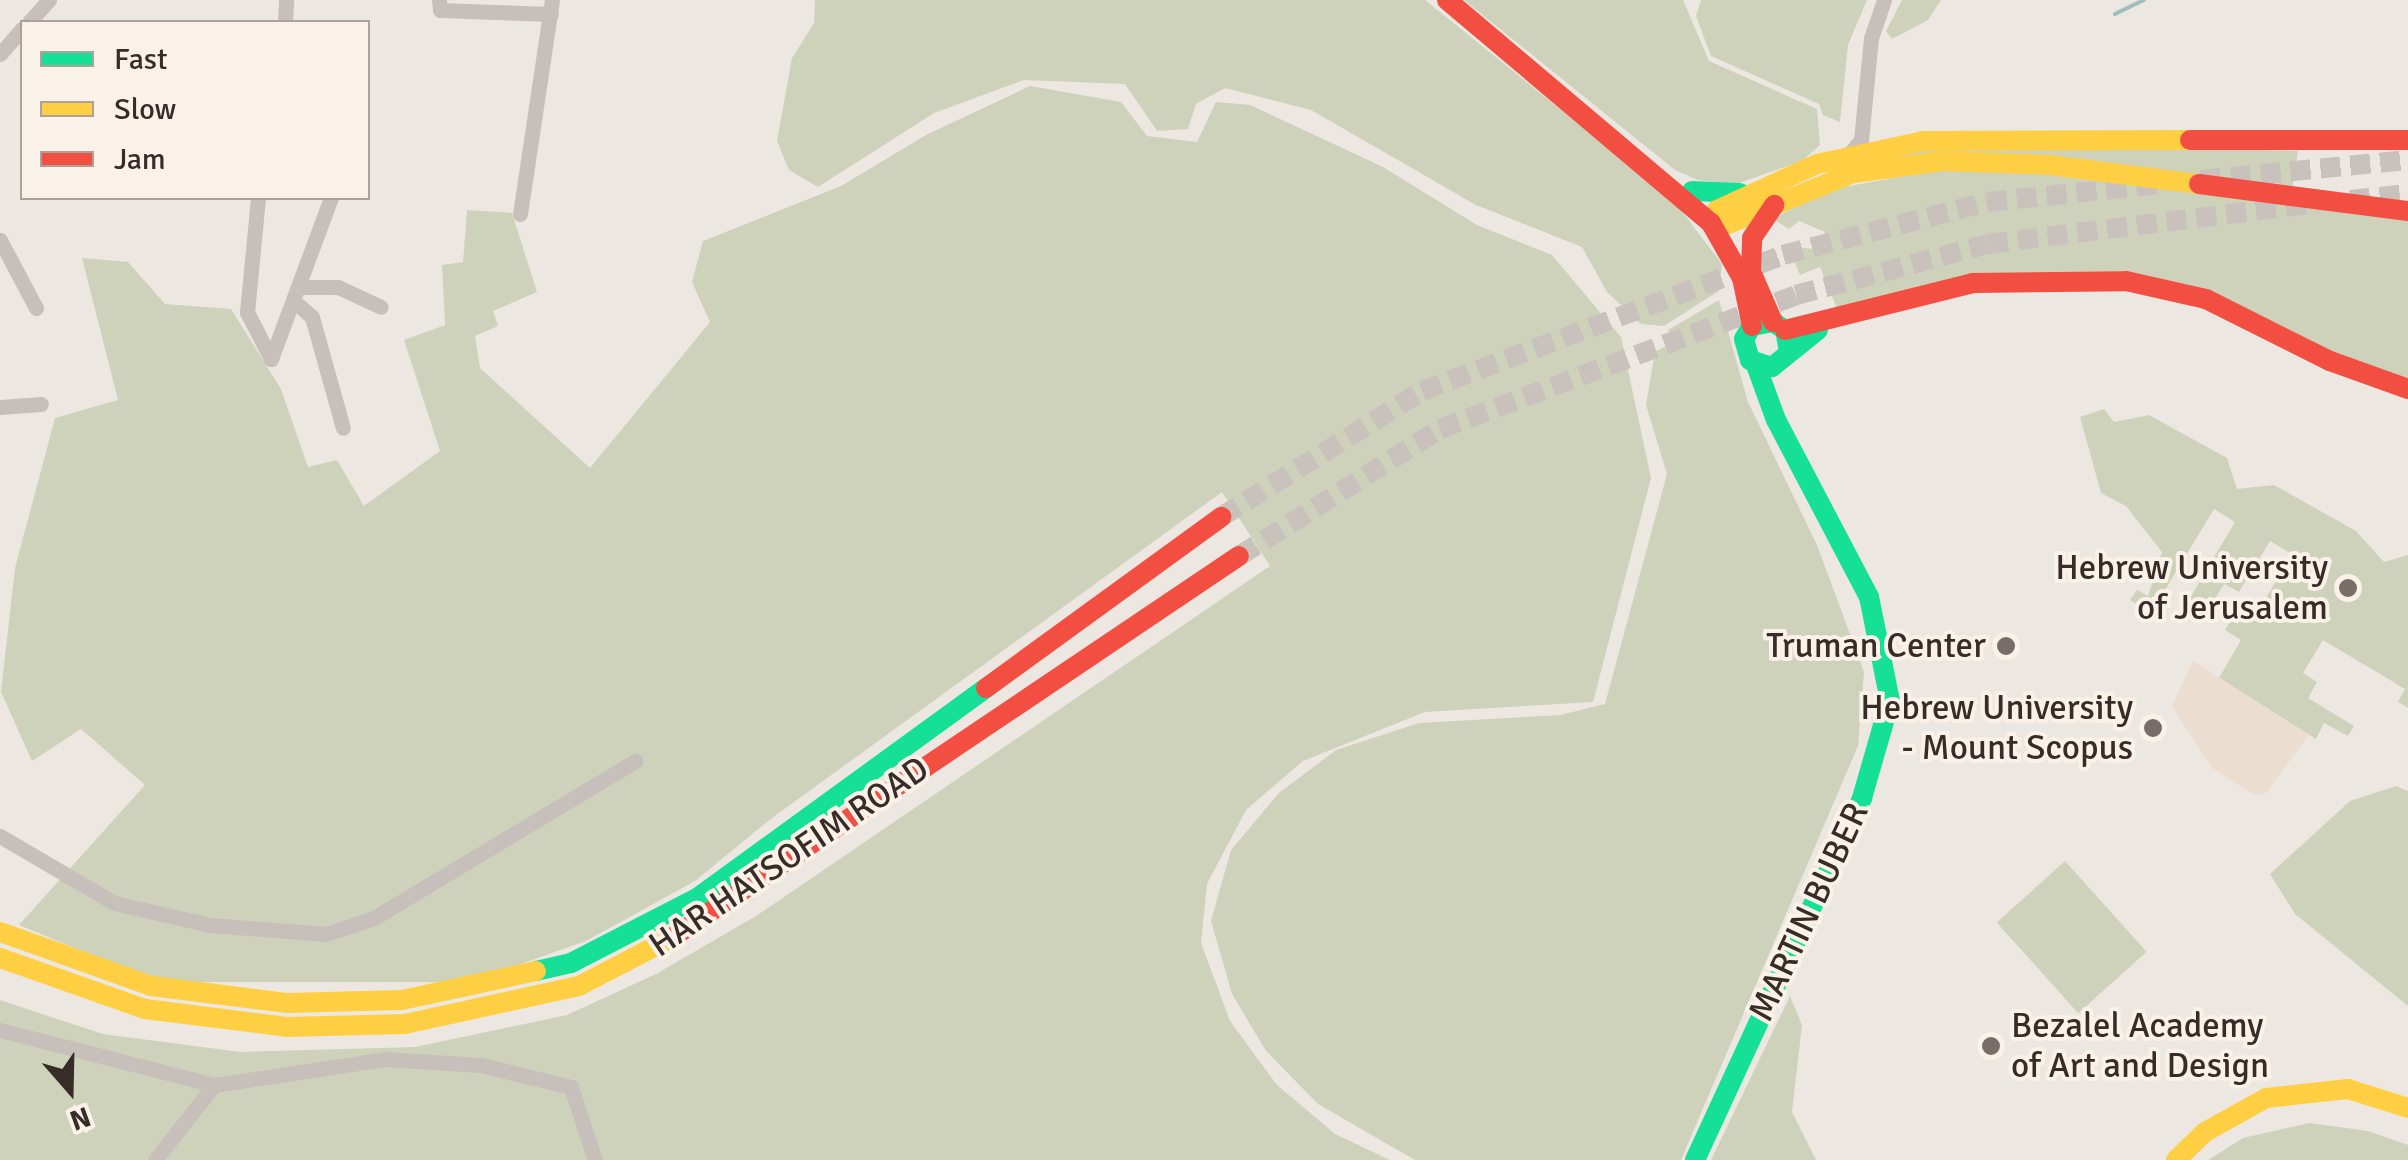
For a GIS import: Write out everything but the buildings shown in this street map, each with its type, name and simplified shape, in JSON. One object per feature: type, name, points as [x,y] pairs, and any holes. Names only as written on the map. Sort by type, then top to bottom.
[{"type":"main road","name":"MARTIN BUBER","points":[[1447,0],[1719,219],[1742,278],[1776,339]]},
{"type":"main road","points":[[1719,219],[1752,192],[1850,154],[1909,143],[1994,138],[2408,140]]},
{"type":"main road","name":"MARTIN BUBER","points":[[1642,159],[1692,191],[1719,219],[1751,271],[1776,339],[1776,399],[1787,438]]},
{"type":"main road","points":[[1719,219],[1894,166],[2008,162],[2408,211]]},
{"type":"main road","points":[[1692,191],[1752,192]]},
{"type":"main road","points":[[1751,271],[1755,231],[1782,198]]},
{"type":"main road","points":[[1756,365],[1776,339],[1882,305],[2006,279],[2126,281],[2214,302],[2330,362],[2408,389]]},
{"type":"main road","name":"MARTIN BUBER","points":[[1695,1160],[1862,798],[1890,701],[1885,652],[1869,597],[1744,346],[1776,339]]},
{"type":"main road","name":"HAR HATSOFIM ROAD","points":[[0,932],[151,986],[288,1004],[418,998],[570,963],[697,898],[1220,518]]},
{"type":"main road","name":"HAR HATSOFIM ROAD","points":[[0,958],[146,1009],[287,1028],[405,1024],[578,986],[710,918],[955,743],[1239,556]]},
{"type":"main road","points":[[2176,1160],[2206,1132],[2266,1098],[2348,1089],[2408,1108]]},
{"type":"street","points":[[30,20],[49,0]]},
{"type":"street","points":[[438,0],[440,10],[551,7],[520,214]]},
{"type":"street","points":[[1850,154],[1860,140],[1884,0]]},
{"type":"street","points":[[0,54],[20,31]]},
{"type":"street","points":[[1863,108],[1875,136],[1909,143]]},
{"type":"street","points":[[258,200],[248,312],[270,359],[296,304],[331,200]]},
{"type":"street","points":[[0,240],[36,308]]},
{"type":"street","points":[[302,287],[338,287],[381,307]]},
{"type":"street","points":[[296,304],[312,317],[343,428]]},
{"type":"street","points":[[0,407],[41,404]]},
{"type":"street","points":[[0,836],[114,903],[210,926],[326,934],[374,918],[635,761]]},
{"type":"street","points":[[0,1030],[214,1085],[386,1059],[481,1065],[571,1087],[595,1160]]},
{"type":"street","points":[[155,1160],[214,1085]]},
{"type":"green space","points":[[815,0],[1425,0],[1674,201],[1722,264],[1719,291],[1664,326],[1641,324],[1607,292],[1582,247],[1476,205],[1311,110],[1225,88],[1196,104],[1188,129],[1157,131],[1125,84],[1024,80],[934,113],[818,187],[789,170],[777,141],[792,58],[814,23]]},
{"type":"green space","points":[[1464,0],[1683,0],[1709,61],[1817,109],[1820,145],[1802,161],[1736,184],[1698,180],[1675,170]]},
{"type":"green space","points":[[1701,0],[1867,0],[1848,45],[1840,122],[1823,115],[1819,104],[1711,56],[1696,16]]},
{"type":"green space","points":[[1902,0],[1941,0],[1928,20],[1892,39],[1886,31]]},
{"type":"green space","points":[[1030,86],[1121,102],[1147,136],[1197,142],[1216,102],[1250,105],[1383,167],[1477,225],[1552,255],[1621,337],[1651,478],[1593,702],[1425,712],[1303,761],[1246,810],[1207,884],[1201,943],[1230,1021],[1277,1085],[1335,1134],[1390,1160],[0,1160],[0,1000],[103,1034],[240,1052],[415,1047],[567,1015],[656,974],[756,916],[1270,566],[1222,492],[772,818],[695,881],[586,941],[518,965],[443,982],[156,982],[19,925],[145,785],[81,729],[32,761],[1,692],[15,568],[55,418],[118,400],[82,258],[128,262],[165,304],[231,309],[281,389],[308,467],[337,460],[364,506],[440,451],[404,340],[445,325],[442,265],[463,262],[467,210],[512,213],[537,292],[493,311],[498,326],[475,336],[480,368],[590,468],[710,322],[692,282],[703,241],[841,186],[926,135]]},
{"type":"green space","points":[[2039,143],[2298,151],[2292,191],[2088,161],[1862,166],[1862,156],[1947,145]]},
{"type":"green space","points":[[1932,171],[2059,172],[2408,219],[2408,382],[2110,272],[2026,273],[1838,311],[1820,267],[1800,275],[1787,245],[1811,249],[1825,232],[1799,221],[1789,229],[1773,219],[1827,190]]},
{"type":"green space","points":[[1719,300],[1748,402],[1817,545],[1864,672],[1858,746],[1681,1160],[1415,1160],[1318,1104],[1266,1051],[1232,994],[1211,921],[1231,850],[1279,793],[1336,750],[1419,723],[1560,715],[1605,704],[1667,474],[1646,405],[1655,352],[1674,342],[1668,330]]},
{"type":"green space","points":[[2104,409],[2114,422],[2149,415],[2227,458],[2237,489],[2274,485],[2356,531],[2384,562],[2408,555],[2408,708],[2398,702],[2405,689],[2323,640],[2303,673],[2317,682],[2308,698],[2354,726],[2348,736],[2324,723],[2316,739],[2219,678],[2241,640],[2225,630],[2243,601],[2259,610],[2292,554],[2270,541],[2239,592],[2224,584],[2203,619],[2184,608],[2235,522],[2214,509],[2151,613],[2130,600],[2137,590],[2148,596],[2162,552],[2126,506],[2101,493],[2080,417]]},
{"type":"green space","points":[[2396,786],[2408,791],[2408,1006],[2295,914],[2270,874],[2350,801]]},
{"type":"green space","points":[[2065,861],[2147,952],[2078,1013],[1997,923]]},
{"type":"green space","points":[[1790,996],[1802,1025],[1792,1112],[1816,1160],[1711,1160]]},
{"type":"green space","points":[[2309,1123],[2368,1131],[2408,1145],[2408,1160],[2208,1160],[2243,1138]]},
{"type":"shaded area","points":[[2193,661],[2309,735],[2266,793],[2254,795],[2212,768],[2172,706]]},
{"type":"waterway","points":[[2115,14],[2144,0]]},
{"type":"tunnel","points":[[2201,180],[2408,160]]},
{"type":"tunnel","points":[[1221,517],[1422,391],[1783,255],[1987,202],[2162,184]]},
{"type":"tunnel","points":[[2350,200],[2408,194]]},
{"type":"tunnel","points":[[1239,556],[1440,429],[1796,295],[1988,244],[2317,203]]},
{"type":"traffic: fast","points":[[1692,191],[1740,193]]},
{"type":"traffic: fast","points":[[1789,352],[1785,330],[1773,322],[1752,326],[1744,339],[1750,360],[1772,367],[1818,330]]},
{"type":"traffic: fast","points":[[1695,1160],[1862,798],[1890,701],[1869,597],[1776,420],[1756,365]]},
{"type":"traffic: fast","points":[[536,971],[571,963],[697,898],[986,688]]},
{"type":"traffic: slow","points":[[1711,223],[1717,210],[1817,164],[1923,141],[2190,140]]},
{"type":"traffic: slow","points":[[1711,223],[1728,224],[1853,173],[1943,161],[2050,165],[2199,184]]},
{"type":"traffic: slow","points":[[0,932],[151,986],[288,1003],[402,1000],[536,971]]},
{"type":"traffic: slow","points":[[0,958],[145,1009],[287,1027],[405,1024],[579,986],[673,937]]},
{"type":"traffic: slow","points":[[2176,1160],[2205,1132],[2266,1098],[2348,1089],[2408,1108]]},
{"type":"traffic: jam","points":[[1447,0],[1711,223],[1742,278],[1752,326]]},
{"type":"traffic: jam","points":[[2190,140],[2408,140]]},
{"type":"traffic: jam","points":[[2199,184],[2408,211]]},
{"type":"traffic: jam","points":[[1751,271],[1752,238],[1774,205]]},
{"type":"traffic: jam","points":[[1753,276],[1773,322]]},
{"type":"traffic: jam","points":[[1785,330],[1973,283],[2126,281],[2206,299],[2330,361],[2408,389]]},
{"type":"traffic: jam","points":[[986,688],[1221,517]]},
{"type":"traffic: jam","points":[[673,937],[1239,556]]},
{"type":"place","name":"Hebrew University of Jerusalem","points":[[2348,588]]},
{"type":"place","name":"Truman Center","points":[[2006,646]]},
{"type":"place","name":"Hebrew University - Mount Scopus","points":[[2153,728]]},
{"type":"place","name":"Bezalel Academy of Art and Design","points":[[1991,1046]]}]
